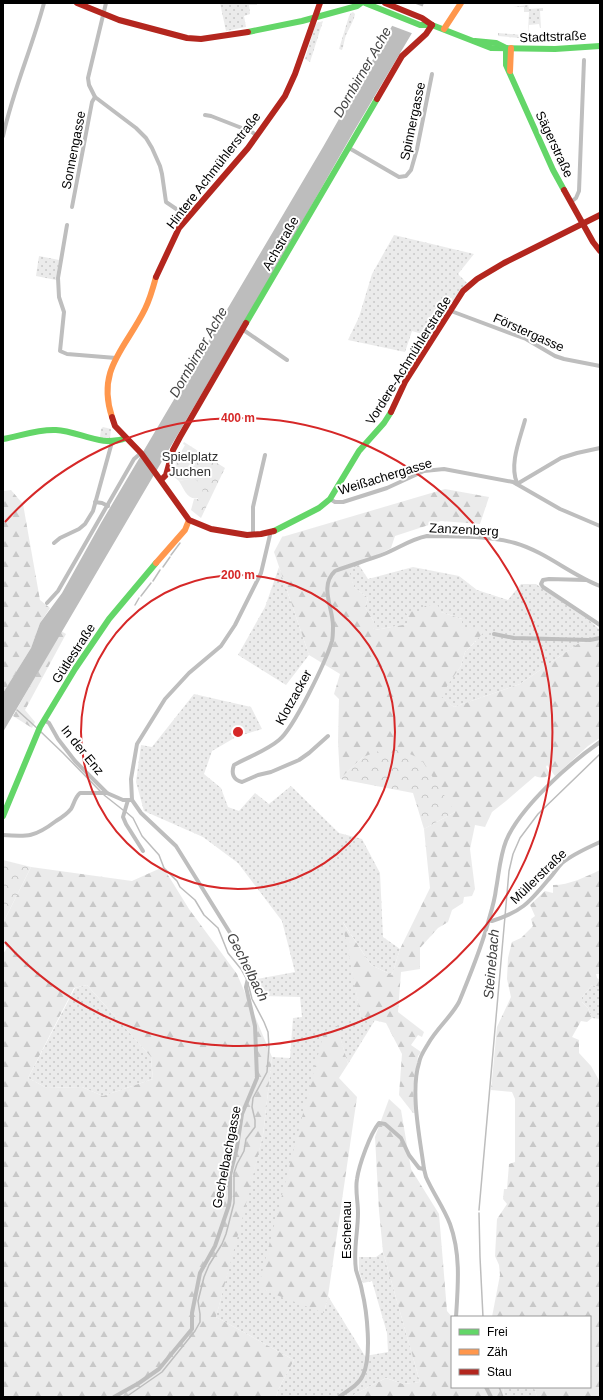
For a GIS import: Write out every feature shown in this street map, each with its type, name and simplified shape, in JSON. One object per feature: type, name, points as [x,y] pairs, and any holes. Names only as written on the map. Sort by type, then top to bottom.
[{"type":"street","points":[[3,136],[10,104],[33,40],[44,3]]},
{"type":"street","points":[[77,3],[103,14],[161,32],[187,38],[202,39],[238,34],[314,18],[363,3]]},
{"type":"street","points":[[106,3],[88,78],[89,85],[95,97],[136,128],[146,138],[160,166],[166,202],[188,217]]},
{"type":"street","name":"Hintere Achmühlerstraße","points":[[126,438],[118,430],[114,422],[108,399],[108,381],[112,366],[144,309],[166,253],[179,228],[243,154],[285,96],[291,84],[320,3]]},
{"type":"street","name":"Stadtstraße","points":[[363,3],[418,24],[432,25],[471,40],[491,42],[509,48],[600,46]]},
{"type":"street","name":"Stadtstraße","points":[[385,3],[421,17],[432,25]]},
{"type":"street","points":[[444,29],[462,3]]},
{"type":"street","name":"Achstraße","points":[[159,477],[166,475],[173,450],[180,437],[402,56],[408,48],[426,34],[432,25]]},
{"type":"street","name":"Sägerstraße","points":[[509,48],[506,62],[553,170],[584,223],[593,242],[600,251]]},
{"type":"street","points":[[571,202],[576,198],[579,191],[584,60]]},
{"type":"street","name":"Spinnergasse","points":[[349,148],[398,177],[401,178],[406,176],[411,170],[432,74]]},
{"type":"street","name":"Sonnengasse","points":[[72,207],[92,102],[95,97]]},
{"type":"street","points":[[205,115],[252,132],[257,136]]},
{"type":"street","name":"Vordere-Achmühlerstraße","points":[[189,520],[223,532],[253,535],[270,532],[319,508],[330,499],[359,451],[384,423],[405,382],[463,291],[479,277],[542,242],[600,215]]},
{"type":"street","points":[[67,226],[58,278],[59,297],[64,312],[60,351],[67,354],[116,358]]},
{"type":"street","name":"Förstergasse","points":[[451,311],[526,339],[555,356],[600,366]]},
{"type":"street","points":[[242,330],[287,360]]},
{"type":"street","points":[[525,420],[515,462],[514,471],[517,484],[561,458],[600,448]]},
{"type":"street","points":[[3,439],[40,431],[58,430],[112,442],[126,438],[159,477],[189,520]]},
{"type":"street","points":[[54,542],[79,529],[85,524],[93,512],[112,442]]},
{"type":"street","points":[[47,603],[58,590],[134,459],[140,453]]},
{"type":"street","points":[[253,535],[253,507],[265,455]]},
{"type":"street","name":"Weißachergasse","points":[[330,499],[335,502],[343,502],[387,488],[424,471],[438,469],[461,472],[517,484],[560,510],[600,526]]},
{"type":"street","points":[[95,502],[108,506]]},
{"type":"street","name":"Gütlestraße","points":[[3,816],[40,726],[78,663],[109,619],[132,590],[185,530],[189,520]]},
{"type":"street","points":[[143,851],[123,817],[130,800],[131,779],[137,744],[157,711],[173,689],[189,673],[221,646],[235,625],[261,573],[270,532]]},
{"type":"street","name":"Zanzenberg","points":[[327,588],[329,577],[334,571],[385,553],[402,544],[427,536],[480,537],[517,544],[557,562],[586,580],[600,586]]},
{"type":"street","name":"Zanzenberg","points":[[586,580],[549,579],[543,580],[541,584],[574,609],[600,625]]},
{"type":"street","name":"Klotzacker","points":[[327,588],[333,626],[332,640],[317,677],[285,733],[279,740],[234,765],[232,770],[233,775],[238,781],[242,782],[276,770],[299,760],[328,736]]},
{"type":"street","points":[[494,634],[514,638],[590,640],[600,638]]},
{"type":"street","name":"In der Enz","points":[[44,720],[49,723],[58,739],[75,761],[106,793],[123,800],[130,800]]},
{"type":"street","points":[[456,1316],[458,1270],[454,1237],[450,1224],[426,1177],[424,1169],[416,1103],[419,1062],[429,1043],[455,1010],[459,1002],[489,920],[506,840],[529,805],[564,772],[600,742]]},
{"type":"street","name":"In der Enz","points":[[3,835],[31,836],[39,833],[70,810],[80,793],[106,793]]},
{"type":"street","name":"Gechelbachgasse","points":[[114,1397],[139,1383],[159,1369],[192,1329],[192,1313],[200,1273],[215,1246],[229,1205],[230,1175],[237,1147],[242,1114],[257,1078],[255,1026],[246,987],[250,970],[243,955],[179,850],[173,842],[141,813],[130,800]]},
{"type":"street","name":"Müllerstraße","points":[[489,920],[492,921],[520,910],[531,900],[566,859],[600,842]]},
{"type":"street","name":"Eschenau","points":[[338,1397],[355,1386],[361,1380],[366,1365],[367,1322],[355,1259],[358,1213],[356,1191],[357,1179],[363,1158],[371,1135],[379,1123],[385,1124],[401,1138],[412,1161],[419,1168],[424,1169]]},
{"type":"street","points":[[486,1388],[491,1397]]},
{"type":"green space","points":[[220,3],[257,3],[257,5],[249,5],[250,14],[244,16],[246,27],[226,31]]},
{"type":"green space","points":[[528,5],[529,9],[543,8],[543,11],[540,11],[541,28],[539,24],[529,25],[528,35],[531,39],[498,36],[498,33],[523,35],[524,32],[528,32],[529,12],[524,12],[524,7],[513,7]]},
{"type":"green space","points":[[353,12],[355,14],[346,35],[342,50],[339,49],[349,16]]},
{"type":"green space","points":[[323,21],[310,62],[305,59],[315,25]]},
{"type":"green space","points":[[394,235],[474,254],[458,274],[467,283],[446,310],[432,337],[412,331],[405,352],[348,340],[359,317],[372,274]]},
{"type":"green space","points":[[39,256],[59,260],[56,280],[36,276]]},
{"type":"green space","points":[[103,427],[111,429],[110,439],[100,437],[101,429]]},
{"type":"green space","name":"Spielplatz Juchen","points":[[184,442],[225,468],[201,518],[191,510],[194,499],[198,499],[194,478],[179,481],[173,476],[178,453],[180,454],[185,445],[183,444]]},
{"type":"green space","points":[[194,478],[202,485],[203,496],[198,498],[188,495],[179,481]]},
{"type":"green space","points":[[445,489],[489,497],[480,524],[441,521],[395,536],[391,548],[349,570],[354,587],[368,598],[365,607],[374,622],[372,626],[375,630],[408,624],[409,619],[406,612],[414,611],[418,614],[425,606],[437,604],[441,612],[462,619],[462,627],[486,630],[465,652],[461,666],[440,696],[454,707],[520,684],[579,643],[600,640],[600,738],[588,746],[555,776],[547,765],[546,767],[550,774],[548,776],[543,778],[535,776],[492,812],[485,827],[475,825],[470,849],[475,889],[472,896],[464,897],[463,903],[452,910],[448,922],[438,928],[420,948],[420,969],[401,972],[398,1012],[424,1032],[422,1037],[418,1035],[411,1045],[421,1052],[418,1056],[413,1088],[415,1113],[413,1113],[399,1095],[402,1054],[386,1023],[361,1017],[342,921],[371,965],[392,975],[400,949],[430,888],[424,829],[455,812],[363,757],[340,779],[338,742],[339,699],[334,694],[340,674],[309,655],[274,552],[282,537]]},
{"type":"green space","points":[[11,490],[23,504],[40,600],[50,608],[40,623],[31,648],[3,693],[3,491]]},
{"type":"green space","points":[[359,565],[368,579],[413,567],[459,576],[477,590],[508,600],[521,584],[536,584],[590,621],[600,630],[600,640],[579,643],[520,684],[454,707],[439,696],[461,666],[465,652],[476,641],[462,627],[462,619],[441,612],[418,615],[406,612],[409,619],[409,624],[375,630],[371,626],[374,622],[365,607],[368,598],[354,587],[348,570]]},
{"type":"green space","points":[[279,567],[309,655],[286,685],[238,655],[265,607]]},
{"type":"green space","points":[[61,631],[66,634],[25,710],[35,722],[32,728],[13,716]]},
{"type":"green space","points":[[194,694],[251,707],[262,729],[236,737],[212,751],[204,774],[221,788],[228,807],[239,811],[255,793],[269,804],[291,786],[339,833],[362,839],[380,873],[383,937],[400,949],[392,975],[371,965],[343,922],[361,1017],[375,1020],[348,1064],[337,1027],[324,1032],[324,1313],[328,1296],[365,1356],[388,1352],[387,1333],[372,1281],[363,1283],[359,1271],[359,1257],[376,1257],[383,1252],[420,1382],[403,1384],[386,1378],[352,1397],[276,1397],[279,1388],[294,1360],[216,1317],[263,1135],[272,1057],[290,1058],[293,1018],[302,1017],[300,997],[263,996],[257,979],[295,972],[282,921],[238,863],[203,837],[144,811],[136,782],[141,745],[152,747]]},
{"type":"green space","points":[[392,746],[421,759],[455,812],[424,829],[413,793],[340,779],[363,757]]},
{"type":"green space","points":[[3,860],[31,867],[3,923]]},
{"type":"green space","points":[[31,867],[132,881],[163,867],[189,909],[237,974],[272,1057],[263,1135],[216,1317],[294,1360],[279,1388],[276,1397],[3,1397],[3,954],[7,948],[3,940],[3,923]],"holes":[[[87,985],[151,1057],[153,1079],[103,1096],[82,1087],[47,1088],[28,1078],[74,988]]]},
{"type":"green space","points":[[600,870],[600,974],[596,974],[597,978],[600,980],[600,987],[592,985],[582,997],[582,1002],[588,1008],[592,1018],[587,1022],[581,1021],[572,1037],[579,1040],[579,1053],[591,1066],[600,1082],[600,1397],[537,1397],[534,1388],[591,1388],[591,1316],[492,1316],[500,1275],[499,1265],[495,1256],[497,1219],[507,1204],[503,1199],[504,1189],[507,1189],[509,1164],[515,1162],[515,1099],[512,1092],[491,1090],[497,1027],[511,997],[507,979],[508,958],[512,942],[521,938],[533,926],[531,919],[535,916],[530,905],[545,891],[553,893],[553,885],[559,885],[583,878]]},
{"type":"green space","points":[[87,985],[151,1057],[153,1079],[103,1096],[82,1087],[47,1088],[28,1078],[75,988]]},
{"type":"green space","points":[[592,985],[600,987],[600,1019],[592,1018],[588,1008],[582,1002],[582,997]]},
{"type":"green space","points":[[337,1026],[348,1064],[339,1078],[357,1097],[328,1296],[324,1313],[258,1288],[324,1032]]},
{"type":"green space","points":[[389,1099],[401,1110],[411,1169],[439,1214],[447,1311],[451,1316],[451,1388],[503,1388],[504,1397],[352,1397],[386,1378],[403,1384],[420,1382],[383,1252],[375,1137]]},
{"type":"green space","points":[[503,1388],[534,1388],[537,1397],[504,1397]]},
{"type":"shaded area","points":[[400,3],[424,3],[412,33],[3,732],[3,693],[31,648],[40,623],[62,593],[101,523],[323,147],[392,26]]},
{"type":"pier","points":[[398,3],[413,3],[424,7],[414,34],[390,25]]},
{"type":"waterway","points":[[171,555],[180,543]]},
{"type":"waterway","points":[[163,567],[170,557]]},
{"type":"waterway","points":[[153,581],[160,570]]},
{"type":"waterway","points":[[141,596],[151,583]]},
{"type":"waterway","points":[[135,605],[139,598]]},
{"type":"waterway","name":"Gechelbach","points":[[17,710],[38,729]]},
{"type":"waterway","name":"Gechelbach","points":[[40,731],[101,792]]},
{"type":"waterway","name":"Steinebach","points":[[479,1210],[509,871],[513,854],[520,838],[538,814],[600,754]]},
{"type":"waterway","name":"Gechelbach","points":[[104,795],[123,810]]},
{"type":"waterway","name":"Gechelbach","points":[[126,812],[133,818],[142,836],[159,855],[164,868],[177,881],[180,887],[195,900],[204,915],[218,928],[228,953],[241,969],[247,980]]},
{"type":"waterway","name":"Gechelbach","points":[[126,1397],[162,1372],[195,1331],[200,1322],[198,1301],[204,1277],[226,1234],[234,1203],[234,1173],[244,1151],[246,1139],[255,1127],[252,1107],[253,1098],[267,1072],[269,1047],[268,1032],[252,999],[248,983]]},
{"type":"waterway","name":"Steinebach","points":[[479,1213],[483,1316]]},
{"type":"waterway","name":"Steinebach","points":[[499,1388],[503,1397]]},
{"type":"traffic: fast","points":[[248,32],[302,21],[357,6],[361,3]]},
{"type":"traffic: fast","points":[[365,3],[420,25],[432,25],[491,48],[555,49],[600,46]]},
{"type":"traffic: fast","points":[[475,41],[496,43],[506,48]]},
{"type":"traffic: fast","points":[[506,48],[506,65],[553,170],[564,190]]},
{"type":"traffic: fast","points":[[246,323],[377,99]]},
{"type":"traffic: fast","points":[[274,531],[319,508],[330,499],[359,451],[384,423],[391,412]]},
{"type":"traffic: fast","points":[[3,439],[49,430],[65,431],[108,441],[117,441],[126,438]]},
{"type":"traffic: fast","points":[[3,816],[40,727],[75,669],[109,619],[156,563]]},
{"type":"traffic: slow","points":[[444,29],[461,3]]},
{"type":"traffic: slow","points":[[510,71],[511,48]]},
{"type":"traffic: slow","points":[[112,417],[108,400],[110,372],[115,360],[145,309],[156,277]]},
{"type":"traffic: slow","points":[[156,563],[185,530],[189,520]]},
{"type":"traffic: jam","points":[[77,3],[119,20],[187,38],[201,39],[248,32]]},
{"type":"traffic: jam","points":[[156,277],[179,228],[248,148],[285,96],[295,74],[320,3]]},
{"type":"traffic: jam","points":[[385,3],[422,18],[432,25]]},
{"type":"traffic: jam","points":[[377,99],[402,56],[426,34],[432,25]]},
{"type":"traffic: jam","points":[[564,190],[593,242],[600,251]]},
{"type":"traffic: jam","points":[[391,412],[405,382],[463,291],[477,279],[504,263],[600,215]]},
{"type":"traffic: jam","points":[[161,480],[166,475],[173,450],[180,437],[246,323]]},
{"type":"traffic: jam","points":[[112,417],[115,426],[141,453],[189,520],[211,529],[247,535],[274,531]]},
{"type":"water label","name":"Dornbirner Ache","points":[[362,72]]},
{"type":"water label","name":"Dornbirner Ache","points":[[198,352]]}]
